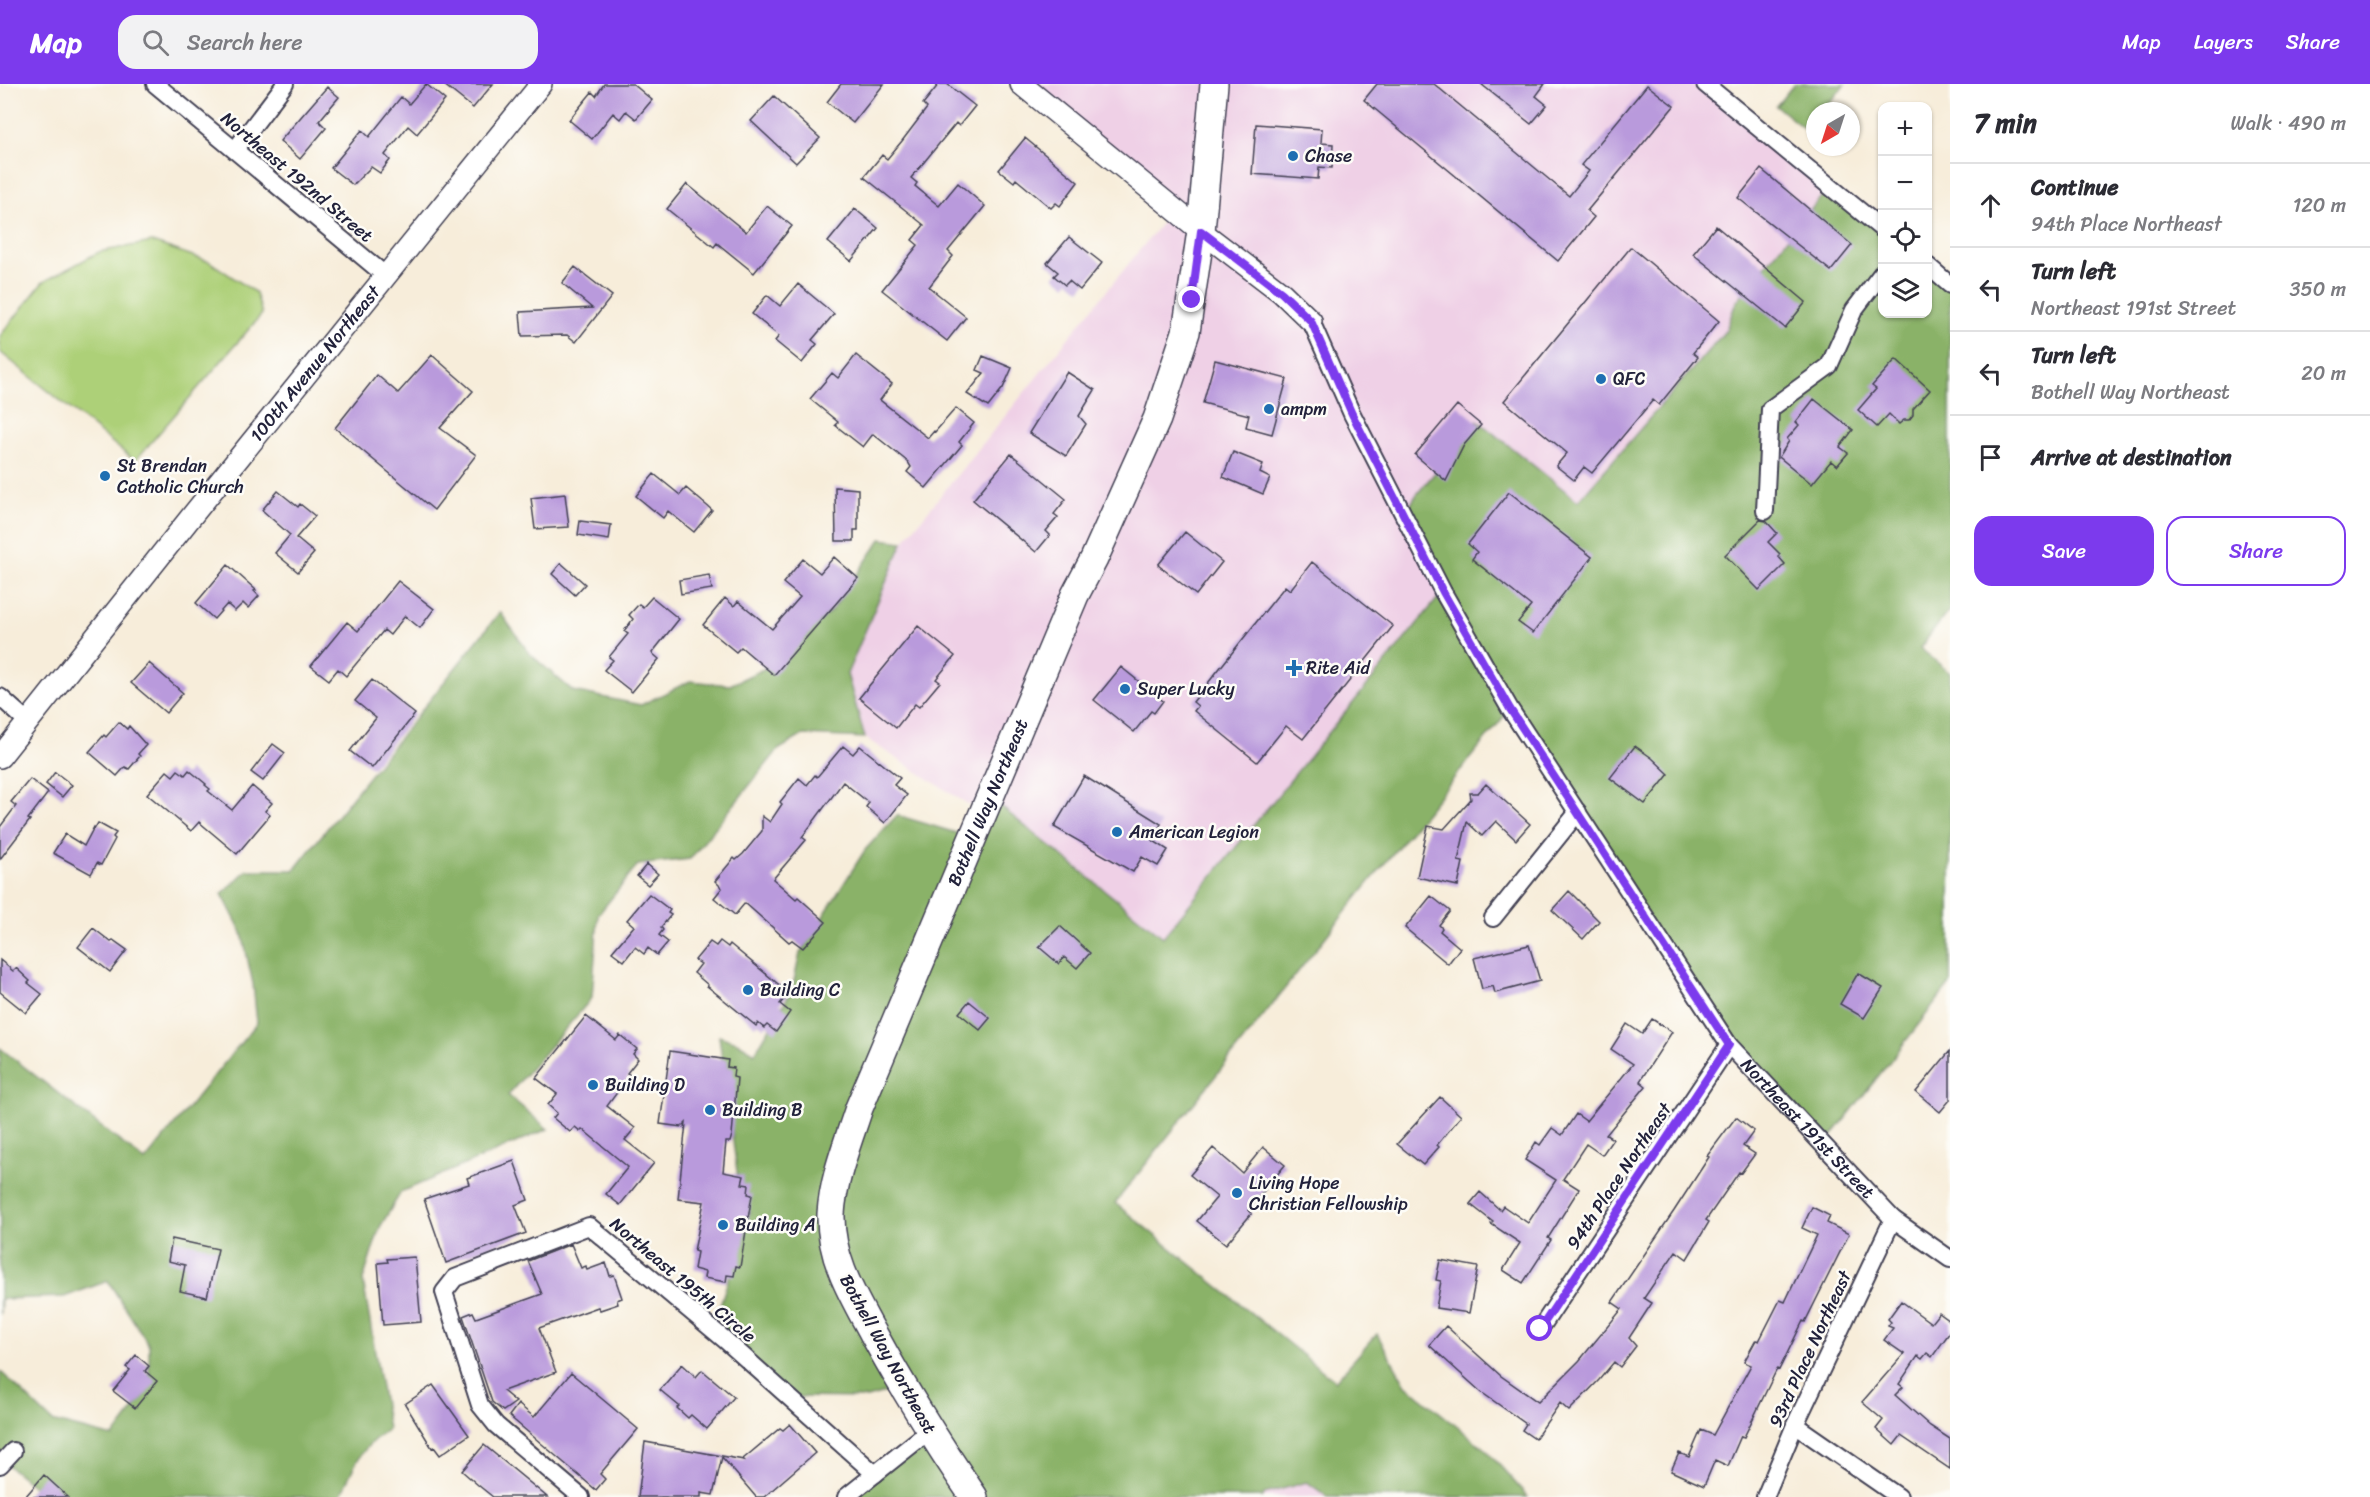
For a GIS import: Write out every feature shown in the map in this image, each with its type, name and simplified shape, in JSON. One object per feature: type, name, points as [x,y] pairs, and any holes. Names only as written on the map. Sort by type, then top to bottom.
[{"type":"main road","name":"Bothell Way Northeast","points":[[974,1497],[902,1388],[846,1282],[834,1249],[831,1214],[840,1169],[864,1097],[1075,596],[1095,559],[1161,408],[1186,332],[1201,231],[1214,84]]},
{"type":"street","name":"Northeast 192nd Street","points":[[155,84],[386,276]]},
{"type":"street","points":[[235,150],[285,84]]},
{"type":"street","name":"100th Avenue Northeast","points":[[0,757],[541,84]]},
{"type":"street","name":"Northeast 191st Street","points":[[1021,84],[1201,231],[1282,293],[1311,321],[1352,414],[1443,592],[1510,709],[1729,1045],[1893,1219],[1950,1259]]},
{"type":"street","points":[[1706,84],[1878,226]]},
{"type":"street","points":[[1932,269],[1950,285]]},
{"type":"street","points":[[1765,511],[1770,409],[1829,366],[1854,310],[1878,278]]},
{"type":"street","points":[[0,697],[28,722]]},
{"type":"street","points":[[1492,918],[1578,812]]},
{"type":"street","name":"94th Place Northeast","points":[[1540,1329],[1729,1045]]},
{"type":"street","name":"93rd Place Northeast","points":[[1765,1497],[1795,1425],[1893,1219]]},
{"type":"street","name":"Northeast 195th Circle","points":[[581,1497],[496,1425],[480,1405],[444,1292],[455,1278],[589,1226],[724,1339],[875,1474]]},
{"type":"street","points":[[1795,1425],[1899,1497]]},
{"type":"street","points":[[846,1497],[929,1431]]},
{"type":"street","points":[[0,1466],[13,1451]]},
{"type":"shaded area","points":[[1025,84],[1705,84],[1830,186],[1736,302],[1726,330],[1578,502],[1478,422],[1443,592],[1163,938],[990,798],[983,814],[865,738],[847,674],[903,542],[1177,204]]},
{"type":"shaded area","points":[[1307,1482],[1328,1497],[1263,1497],[1264,1494]]},
{"type":"green space","points":[[1794,84],[1845,84],[1830,102],[1806,102],[1806,130],[1776,106]]},
{"type":"green space","points":[[1830,186],[1878,226],[1878,318],[1932,318],[1932,269],[1950,285],[1950,609],[1920,648],[1950,673],[1950,984],[1824,1146],[1729,1045],[1510,709],[1115,1203],[1335,1381],[1377,1334],[1406,1385],[1486,1450],[1528,1497],[1328,1497],[1307,1482],[1264,1494],[1263,1497],[846,1497],[928,1431],[902,1388],[867,1398],[790,1397],[724,1339],[718,1311],[750,1212],[738,1179],[719,1036],[737,1042],[755,1053],[792,990],[800,953],[865,850],[897,815],[973,838],[990,798],[1163,937],[1443,592],[1404,515],[1417,494],[1478,421],[1578,501],[1726,330],[1736,302]]},
{"type":"green space","points":[[152,242],[210,262],[256,293],[262,314],[135,461],[0,352],[0,336],[43,282],[99,252]]},
{"type":"green space","points":[[881,539],[903,542],[847,674],[865,738],[803,735],[778,750],[690,859],[638,865],[598,915],[592,998],[508,1095],[548,1129],[401,1192],[380,1227],[363,1280],[388,1429],[364,1451],[340,1497],[47,1497],[0,1459],[0,1371],[52,1421],[113,1437],[149,1389],[149,1345],[108,1281],[64,1297],[1,1299],[0,1315],[0,1048],[145,1161],[257,1023],[253,984],[242,933],[222,894],[247,870],[294,870],[500,612],[530,654],[573,691],[641,705],[690,681],[730,685],[776,663],[833,609]]},
{"type":"building","points":[[426,84],[445,100],[417,134],[408,126],[385,155],[390,160],[380,173],[371,167],[353,185],[331,168],[362,130],[369,137],[401,97],[409,104]]},
{"type":"building","points":[[443,84],[493,84],[473,108]]},
{"type":"building","points":[[604,84],[633,84],[652,100],[636,119],[626,111],[620,119],[613,113],[592,139],[569,120],[592,92],[596,96]]},
{"type":"building","points":[[841,84],[884,84],[853,123],[827,102]]},
{"type":"building","points":[[939,84],[947,84],[975,106],[959,126],[956,123],[911,178],[917,183],[915,186],[939,206],[958,183],[985,206],[948,251],[953,256],[929,287],[966,317],[947,341],[882,290],[918,245],[912,240],[924,225],[864,177],[882,155],[887,159],[902,141],[927,108],[923,104]]},
{"type":"building","points":[[1377,84],[1434,84],[1569,196],[1589,171],[1581,165],[1647,85],[1674,106],[1587,211],[1594,217],[1558,261],[1364,100]]},
{"type":"building","points":[[1481,84],[1545,84],[1536,96],[1547,105],[1531,124]]},
{"type":"building","points":[[327,87],[339,97],[319,121],[326,128],[300,159],[280,141]]},
{"type":"building","points":[[774,96],[820,138],[796,163],[751,121]]},
{"type":"building","name":"Chase","points":[[1256,124],[1322,129],[1321,143],[1333,144],[1332,168],[1319,167],[1318,179],[1252,174]]},
{"type":"building","points":[[1025,138],[1078,182],[1060,206],[1056,203],[1051,208],[1016,179],[1014,182],[999,170]]},
{"type":"building","points":[[1761,169],[1852,245],[1831,271],[1738,198]]},
{"type":"building","points":[[687,184],[746,232],[767,206],[792,226],[754,273],[717,243],[714,247],[667,209]]},
{"type":"building","points":[[855,209],[878,228],[851,261],[828,242]]},
{"type":"building","points":[[1716,226],[1806,302],[1785,328],[1693,254]]},
{"type":"building","points":[[1069,237],[1102,263],[1080,290],[1069,281],[1065,285],[1054,276],[1058,272],[1047,263]]},
{"type":"building","name":"QFC","points":[[1631,247],[1719,321],[1693,353],[1698,357],[1659,405],[1653,400],[1592,473],[1584,467],[1574,480],[1556,466],[1567,453],[1504,401]]},
{"type":"building","points":[[575,267],[612,296],[576,342],[567,335],[522,336],[520,312],[592,308],[562,283]]},
{"type":"building","points":[[798,284],[834,314],[812,340],[817,344],[802,363],[775,341],[779,336],[752,314],[767,295],[780,306]]},
{"type":"building","points":[[432,355],[473,391],[440,428],[476,455],[434,510],[335,428],[377,375],[398,393]]},
{"type":"building","points":[[856,355],[892,384],[880,400],[928,438],[956,408],[974,423],[959,442],[962,445],[926,488],[907,472],[911,467],[908,462],[873,434],[863,447],[835,425],[838,422],[810,399],[832,373],[838,378]]},
{"type":"building","points":[[983,356],[1012,368],[1003,388],[988,407],[967,394],[984,373],[977,370]]},
{"type":"building","points":[[1896,359],[1930,390],[1913,409],[1913,415],[1909,420],[1904,420],[1899,424],[1889,414],[1877,427],[1858,410],[1876,389],[1872,386]]},
{"type":"building","points":[[1215,360],[1287,379],[1272,434],[1246,427],[1249,415],[1203,403]]},
{"type":"building","points":[[1067,372],[1095,390],[1079,416],[1086,424],[1066,456],[1029,433]]},
{"type":"building","points":[[1814,399],[1853,430],[1840,447],[1848,453],[1837,466],[1831,461],[1812,484],[1779,457],[1789,441],[1787,439],[1799,425],[1796,422]]},
{"type":"building","points":[[1457,405],[1481,425],[1464,445],[1446,481],[1415,455]]},
{"type":"building","points":[[1233,452],[1263,464],[1260,473],[1270,478],[1263,494],[1223,477]]},
{"type":"building","points":[[1011,454],[1066,499],[1054,514],[1058,517],[1046,531],[1050,535],[1036,552],[973,500]]},
{"type":"building","points":[[654,474],[680,495],[686,488],[712,510],[694,532],[668,511],[663,518],[636,496]]},
{"type":"building","points":[[835,487],[858,489],[858,530],[854,530],[854,541],[836,541]]},
{"type":"building","points":[[278,491],[298,507],[300,504],[315,516],[296,538],[314,553],[298,572],[275,553],[290,535],[262,510]]},
{"type":"building","points":[[1509,492],[1592,557],[1533,633],[1518,622],[1531,606],[1472,559],[1477,552],[1468,544]]},
{"type":"building","points":[[565,494],[569,527],[535,529],[531,498]]},
{"type":"building","points":[[1760,520],[1766,521],[1777,533],[1768,542],[1780,554],[1778,556],[1785,564],[1759,590],[1725,555]]},
{"type":"building","points":[[580,521],[611,525],[609,540],[578,535]]},
{"type":"building","points":[[1185,532],[1222,562],[1196,595],[1158,565]]},
{"type":"building","points":[[834,557],[858,578],[774,675],[741,647],[736,652],[703,625],[725,598],[734,606],[738,601],[772,629],[800,597],[783,583],[803,559],[820,573]]},
{"type":"building","name":"Rite Aid","points":[[1312,562],[1393,626],[1303,739],[1286,726],[1257,762],[1194,711],[1198,706],[1193,702],[1285,586],[1290,590]]},
{"type":"building","points":[[561,563],[585,584],[575,595],[552,574]]},
{"type":"building","points":[[228,565],[256,590],[254,591],[259,596],[248,608],[243,603],[235,611],[227,604],[214,619],[196,603]]},
{"type":"building","points":[[709,575],[712,589],[681,594],[679,580]]},
{"type":"building","points":[[398,581],[434,609],[420,628],[405,616],[390,635],[384,630],[346,676],[338,669],[329,680],[311,666],[347,622],[358,631]]},
{"type":"building","points":[[652,597],[679,619],[652,653],[659,659],[632,692],[604,670],[613,660],[609,657],[628,634],[624,631],[633,619],[629,615],[639,604],[643,607]]},
{"type":"building","points":[[918,626],[955,656],[936,679],[940,682],[919,707],[915,704],[896,728],[859,698]]},
{"type":"building","points":[[149,663],[183,693],[166,713],[131,683]]},
{"type":"building","name":"Super Lucky","points":[[1121,667],[1163,701],[1154,713],[1151,711],[1134,732],[1094,700]]},
{"type":"building","points":[[372,680],[415,714],[372,768],[350,751],[376,718],[355,701]]},
{"type":"building","points":[[119,722],[127,729],[129,726],[146,745],[129,769],[125,767],[117,776],[89,752]]},
{"type":"building","points":[[273,744],[285,753],[263,781],[251,772]]},
{"type":"building","points":[[843,746],[853,754],[860,746],[900,778],[894,785],[907,795],[885,823],[866,807],[869,803],[843,782],[802,837],[806,840],[773,879],[826,922],[803,948],[792,940],[789,942],[745,903],[735,915],[714,898],[722,888],[715,881],[734,858],[736,860],[743,854],[762,831],[762,816],[770,822],[782,804],[780,802],[799,778],[807,785],[815,775],[817,777]]},
{"type":"building","points":[[1635,746],[1669,774],[1645,804],[1610,778]]},
{"type":"building","points":[[178,770],[185,775],[189,770],[206,784],[210,789],[208,791],[232,810],[252,786],[272,803],[265,811],[270,815],[237,854],[199,822],[191,831],[147,794],[167,771],[173,776]]},
{"type":"building","points":[[55,772],[72,785],[62,797],[46,784]]},
{"type":"building","name":"American Legion","points":[[1084,776],[1161,824],[1152,840],[1168,850],[1158,866],[1142,857],[1133,872],[1054,827]]},
{"type":"building","points":[[30,779],[48,793],[0,859],[0,827],[16,806],[11,802]]},
{"type":"building","points":[[1486,784],[1530,824],[1516,840],[1496,821],[1482,836],[1467,822],[1458,861],[1463,862],[1458,886],[1417,877],[1428,826],[1444,829],[1471,799],[1470,793],[1478,793]]},
{"type":"building","points":[[98,823],[116,833],[101,865],[97,863],[91,874],[53,853],[65,834],[84,846]]},
{"type":"building","points":[[647,864],[658,874],[648,885],[637,876]]},
{"type":"building","points":[[1569,891],[1599,921],[1583,939],[1552,910]]},
{"type":"building","points":[[649,894],[670,910],[668,913],[671,915],[661,927],[663,930],[659,935],[668,942],[657,955],[648,948],[644,954],[635,947],[624,961],[612,952],[634,926],[627,920]]},
{"type":"building","points":[[1431,896],[1450,911],[1439,925],[1442,928],[1440,931],[1460,948],[1448,964],[1405,928]]},
{"type":"building","points":[[1060,926],[1090,953],[1077,968],[1064,957],[1059,964],[1039,947]]},
{"type":"building","points":[[93,928],[111,942],[113,940],[127,950],[110,972],[78,947]]},
{"type":"building","name":"Building C","points":[[720,941],[728,947],[730,944],[789,993],[780,1004],[790,1012],[776,1032],[767,1025],[764,1028],[758,1023],[756,1026],[694,973],[701,964],[695,960],[710,942],[716,946]]},
{"type":"building","points":[[1529,945],[1540,981],[1495,993],[1493,986],[1482,989],[1474,958]]},
{"type":"building","points":[[0,960],[13,971],[16,968],[30,981],[28,983],[42,994],[26,1013],[0,992]]},
{"type":"building","points":[[1858,973],[1883,988],[1864,1018],[1840,1004]]},
{"type":"building","points":[[969,1001],[990,1018],[980,1030],[959,1013]]},
{"type":"building","points":[[586,1016],[616,1040],[620,1035],[637,1049],[633,1054],[638,1059],[627,1073],[630,1075],[607,1106],[635,1128],[625,1140],[654,1163],[620,1205],[606,1194],[628,1167],[582,1129],[580,1131],[575,1127],[570,1132],[553,1118],[557,1113],[548,1105],[557,1094],[536,1078]]},
{"type":"building","points":[[1652,1019],[1672,1032],[1640,1081],[1646,1086],[1606,1135],[1613,1139],[1602,1155],[1586,1144],[1563,1179],[1579,1189],[1548,1238],[1551,1240],[1523,1283],[1503,1270],[1520,1243],[1491,1224],[1493,1222],[1470,1204],[1480,1192],[1500,1210],[1503,1206],[1528,1223],[1556,1180],[1525,1160],[1536,1142],[1540,1145],[1552,1128],[1562,1135],[1576,1114],[1586,1121],[1633,1064],[1611,1049],[1627,1024],[1642,1034]]},
{"type":"building","points":[[670,1051],[728,1060],[727,1067],[734,1068],[733,1077],[737,1078],[732,1135],[730,1142],[726,1142],[723,1172],[744,1176],[742,1184],[749,1185],[748,1194],[752,1195],[740,1267],[736,1266],[734,1276],[727,1275],[726,1282],[704,1278],[705,1272],[694,1269],[697,1252],[694,1251],[704,1202],[678,1199],[686,1123],[682,1127],[660,1124]]},
{"type":"building","points":[[1950,1051],[1950,1100],[1940,1112],[1916,1092]]},
{"type":"building","points":[[1440,1097],[1461,1116],[1423,1165],[1397,1144]]},
{"type":"building","points":[[1736,1117],[1754,1131],[1743,1146],[1755,1154],[1741,1173],[1739,1172],[1706,1220],[1709,1222],[1687,1259],[1676,1251],[1644,1298],[1652,1303],[1629,1338],[1636,1346],[1620,1367],[1614,1362],[1569,1411],[1560,1403],[1535,1439],[1522,1430],[1526,1424],[1481,1392],[1429,1345],[1446,1326],[1501,1376],[1538,1402],[1579,1361],[1622,1309],[1612,1302],[1674,1211],[1709,1157],[1707,1156]]},
{"type":"building","name":"Living Hope Christian Fellowship","points":[[1263,1147],[1285,1165],[1248,1210],[1252,1213],[1226,1244],[1197,1221],[1217,1197],[1190,1175],[1213,1148],[1242,1173]]},
{"type":"building","points":[[514,1161],[528,1200],[515,1205],[526,1233],[446,1263],[424,1199],[469,1184],[467,1178]]},
{"type":"building","points":[[1812,1207],[1830,1216],[1827,1223],[1849,1234],[1805,1322],[1803,1321],[1779,1370],[1777,1369],[1744,1437],[1741,1436],[1728,1466],[1715,1460],[1704,1486],[1671,1471],[1679,1453],[1689,1457],[1701,1430],[1713,1435],[1751,1365],[1744,1362],[1756,1340],[1759,1341],[1780,1300],[1785,1302],[1817,1235],[1802,1228]]},
{"type":"building","points":[[172,1239],[218,1249],[207,1297],[180,1291],[185,1265],[168,1261]]},
{"type":"building","points":[[571,1244],[581,1268],[586,1266],[587,1270],[606,1263],[610,1276],[614,1275],[622,1298],[617,1300],[618,1304],[600,1310],[598,1307],[539,1328],[556,1372],[503,1391],[516,1402],[503,1411],[492,1402],[463,1316],[473,1312],[476,1318],[542,1294],[528,1261]]},
{"type":"building","points":[[415,1257],[421,1322],[383,1325],[378,1263],[388,1262],[387,1259]]},
{"type":"building","points":[[1440,1260],[1478,1267],[1469,1313],[1436,1308],[1441,1281],[1436,1280]]},
{"type":"building","points":[[1901,1301],[1931,1323],[1939,1313],[1950,1321],[1950,1332],[1932,1357],[1927,1353],[1922,1359],[1918,1356],[1899,1384],[1903,1387],[1895,1395],[1930,1426],[1950,1439],[1950,1469],[1901,1436],[1894,1445],[1876,1429],[1883,1420],[1862,1402],[1904,1354],[1884,1340],[1893,1328],[1888,1326],[1891,1322],[1888,1319]]},
{"type":"building","points":[[136,1355],[149,1366],[145,1371],[157,1381],[135,1408],[113,1391],[130,1370],[126,1367]]},
{"type":"building","points":[[682,1364],[696,1377],[702,1370],[734,1397],[707,1429],[691,1415],[688,1418],[677,1408],[679,1406],[660,1390]]},
{"type":"building","points":[[571,1373],[638,1429],[600,1474],[605,1479],[596,1490],[509,1416],[518,1404],[534,1417]]},
{"type":"building","points":[[433,1385],[469,1435],[440,1455],[434,1447],[432,1448],[405,1404]]},
{"type":"building","points":[[790,1424],[815,1453],[764,1497],[756,1497],[722,1457],[713,1495],[701,1493],[701,1497],[638,1497],[645,1442],[744,1460],[780,1428],[783,1430]]},
{"type":"building","points":[[484,1445],[547,1497],[493,1497],[478,1485],[462,1471]]},
{"type":"building","points":[[44,1475],[68,1497],[25,1497]]},
{"type":"place","name":"Chase","points":[[1293,156]]},
{"type":"place","name":"QFC","points":[[1601,379]]},
{"type":"place","name":"ampm","points":[[1269,409]]},
{"type":"place","name":"St Brendan Catholic Church","points":[[105,476]]},
{"type":"place","name":"Rite Aid","points":[[1294,668]]},
{"type":"place","name":"Super Lucky","points":[[1125,689]]},
{"type":"place","name":"American Legion","points":[[1117,832]]},
{"type":"place","name":"Building C","points":[[748,990]]},
{"type":"place","name":"Building D","points":[[593,1085]]},
{"type":"place","name":"Building B","points":[[710,1110]]},
{"type":"place","name":"Living Hope Christian Fellowship","points":[[1237,1193]]},
{"type":"place","name":"Building A","points":[[723,1225]]},
{"type":"route","points":[[1192,300],[1201,231],[1282,293],[1311,321],[1352,414],[1443,592],[1510,709],[1729,1045],[1540,1329]]}]
